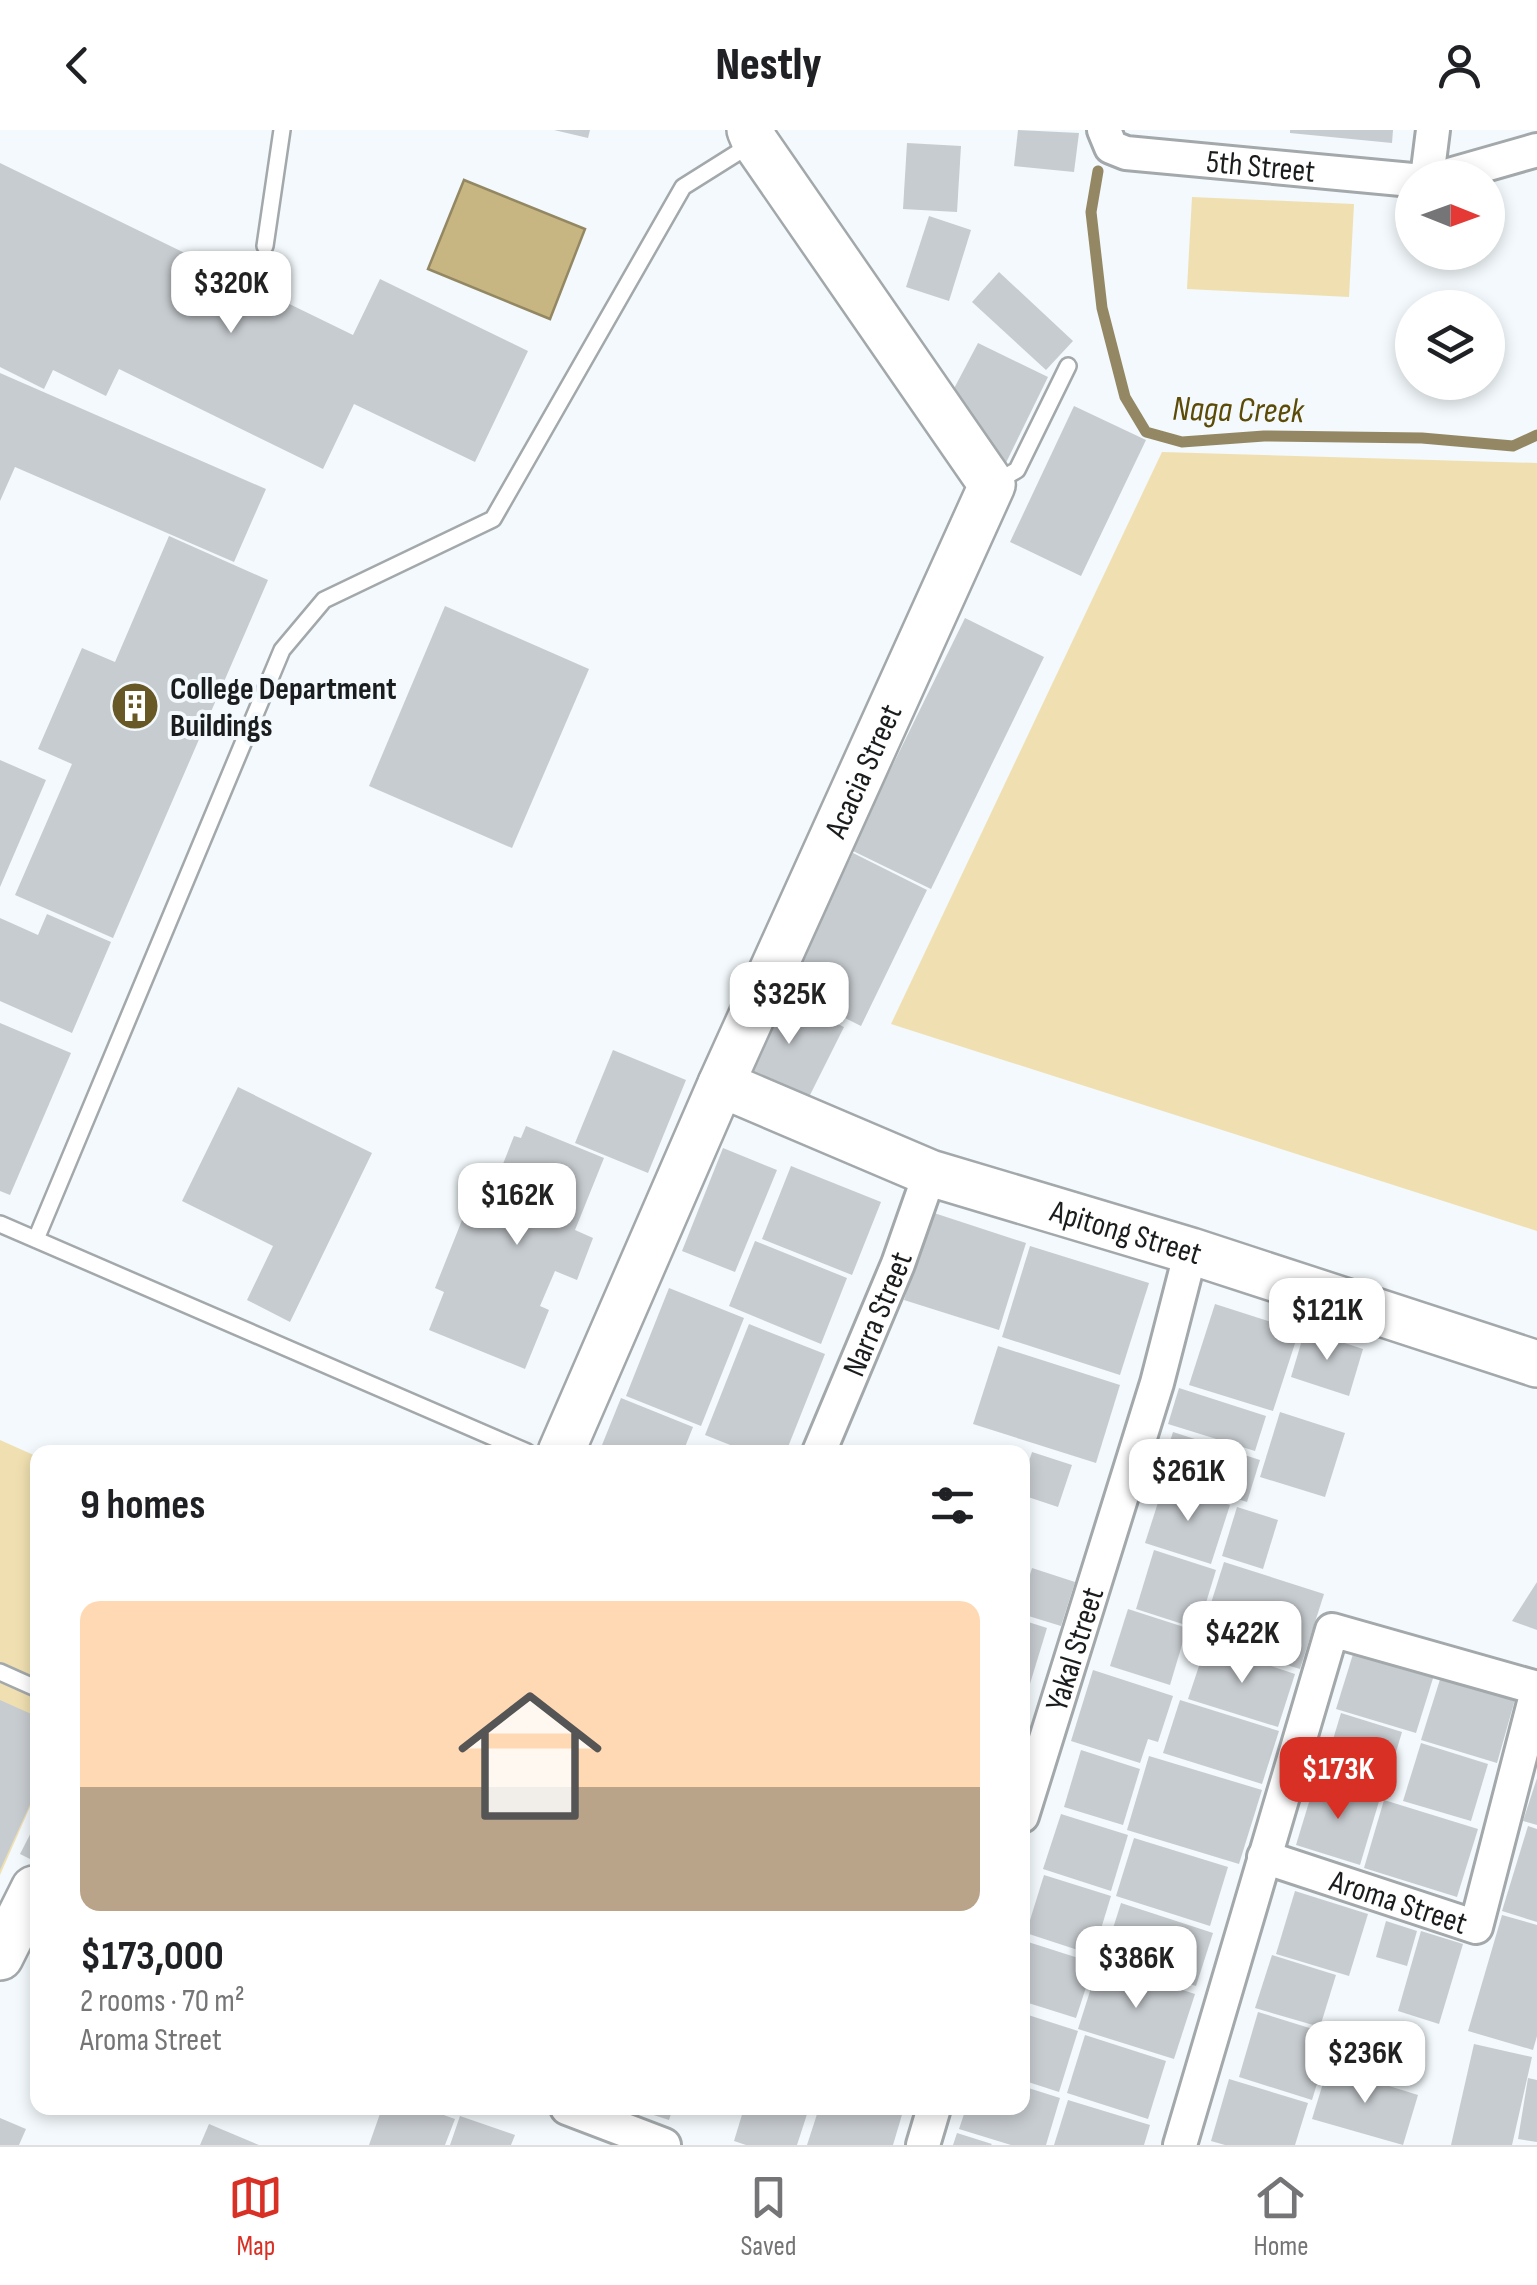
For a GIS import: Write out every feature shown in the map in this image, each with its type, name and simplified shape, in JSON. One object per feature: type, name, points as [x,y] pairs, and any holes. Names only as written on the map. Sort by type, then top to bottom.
[{"type":"street","points":[[1429,160],[1433,130]]},
{"type":"street","points":[[752,136],[992,484]]},
{"type":"street","name":"5th Street","points":[[1108,138],[1140,155],[1395,178]]},
{"type":"street","points":[[1502,160],[1537,150]]},
{"type":"street","name":"Acacia Street","points":[[564,1445],[721,1084],[992,484]]},
{"type":"street","name":"Apitong Street","points":[[721,1084],[930,1174],[1191,1251],[1537,1364]]},
{"type":"street","name":"Narra Street","points":[[822,1445],[898,1264],[930,1174]]},
{"type":"street","name":"Yakal Street","points":[[1030,1790],[1157,1384],[1191,1251]]},
{"type":"street","points":[[1180,2145],[1332,1630],[1537,1689]]},
{"type":"street","name":"Aroma Street","points":[[1264,1857],[1476,1927],[1537,1689]]},
{"type":"street","points":[[0,1957],[30,1900]]},
{"type":"street","points":[[585,2115],[664,2145]]},
{"type":"street","points":[[923,2145],[932,2115]]},
{"type":"lane","points":[[265,246],[282,130]]},
{"type":"lane","points":[[36,1239],[282,650],[324,600],[493,519],[683,186],[752,136]]},
{"type":"lane","points":[[992,484],[1017,470],[1068,366]]},
{"type":"lane","points":[[0,1224],[511,1445]]},
{"type":"lane","points":[[0,1672],[30,1685]]},
{"type":"shaded area","points":[[464,180],[585,229],[550,319],[428,269]]},
{"type":"shaded area","points":[[1192,197],[1354,204],[1349,297],[1187,289]]},
{"type":"shaded area","points":[[1162,452],[1537,463],[1537,1231],[891,1024]]},
{"type":"shaded area","points":[[0,1440],[30,1453],[30,1807],[0,1875]]},
{"type":"building","points":[[554,130],[590,130],[588,138]]},
{"type":"building","points":[[1018,130],[1079,133],[1074,172],[1014,166]]},
{"type":"building","points":[[1290,130],[1393,130],[1392,143]]},
{"type":"building","points":[[907,143],[961,146],[957,212],[903,209]]},
{"type":"building","points":[[0,163],[353,335],[380,279],[528,351],[475,462],[354,404],[323,469],[119,369],[106,396],[53,370],[44,389],[0,367]]},
{"type":"building","points":[[929,216],[971,230],[949,301],[906,287]]},
{"type":"building","points":[[999,272],[1073,341],[1046,370],[972,302]]},
{"type":"building","points":[[978,343],[1048,377],[1000,475],[949,398]]},
{"type":"building","points":[[0,373],[266,489],[234,562],[15,467],[0,501]]},
{"type":"building","points":[[1074,406],[1146,440],[1081,576],[1010,542]]},
{"type":"building","name":"College Department Buildings","points":[[169,536],[268,580],[113,938],[15,895],[72,764],[38,749],[82,648],[115,662]]},
{"type":"building","points":[[445,606],[589,669],[512,848],[369,786]]},
{"type":"building","points":[[965,618],[1044,657],[931,889],[851,850]]},
{"type":"building","points":[[0,760],[46,780],[0,887]]},
{"type":"building","points":[[853,853],[927,890],[861,1026],[787,989]]},
{"type":"building","points":[[47,914],[111,942],[72,1033],[0,1001],[0,918],[38,935]]},
{"type":"building","points":[[771,991],[844,1027],[806,1103],[735,1067]]},
{"type":"building","points":[[0,1023],[71,1053],[10,1195],[0,1191]]},
{"type":"building","points":[[613,1050],[686,1080],[648,1173],[575,1143]]},
{"type":"building","points":[[238,1087],[372,1153],[290,1322],[247,1300],[273,1246],[182,1201]]},
{"type":"building","points":[[526,1126],[604,1158],[575,1230],[593,1238],[577,1280],[555,1271],[540,1306],[549,1310],[525,1369],[429,1330],[444,1292],[435,1288],[474,1190],[490,1197],[514,1136],[521,1138]]},
{"type":"building","points":[[723,1148],[777,1170],[735,1272],[682,1251]]},
{"type":"building","points":[[791,1166],[881,1202],[852,1275],[762,1239]]},
{"type":"building","points":[[931,1212],[1026,1243],[999,1330],[904,1300]]},
{"type":"building","points":[[755,1241],[847,1278],[821,1344],[729,1306]]},
{"type":"building","points":[[1030,1246],[1149,1283],[1120,1375],[1002,1337]]},
{"type":"building","points":[[669,1288],[744,1318],[701,1426],[626,1396]]},
{"type":"building","points":[[1215,1304],[1299,1331],[1273,1411],[1189,1385]]},
{"type":"building","points":[[749,1324],[825,1354],[789,1445],[730,1445],[705,1435]]},
{"type":"building","points":[[1305,1330],[1363,1349],[1349,1396],[1291,1377]]},
{"type":"building","points":[[998,1346],[1120,1385],[1096,1463],[973,1424]]},
{"type":"building","points":[[1179,1388],[1266,1416],[1255,1451],[1168,1424]]},
{"type":"building","points":[[621,1398],[693,1427],[686,1445],[602,1445]]},
{"type":"building","points":[[1280,1412],[1345,1433],[1325,1497],[1260,1477]]},
{"type":"building","points":[[1173,1432],[1260,1460],[1247,1502],[1160,1474]]},
{"type":"building","points":[[1032,1452],[1072,1465],[1058,1507],[1030,1498]]},
{"type":"building","points":[[1164,1484],[1230,1505],[1211,1564],[1145,1543]]},
{"type":"building","points":[[1237,1507],[1278,1520],[1263,1569],[1222,1556]]},
{"type":"building","points":[[1154,1550],[1216,1570],[1198,1629],[1136,1609]]},
{"type":"building","points":[[1224,1562],[1324,1594],[1300,1669],[1200,1638]]},
{"type":"building","points":[[1032,1568],[1075,1582],[1061,1626],[1030,1616]]},
{"type":"building","points":[[1537,1582],[1537,1630],[1512,1621]]},
{"type":"building","points":[[1128,1609],[1187,1628],[1170,1685],[1110,1666]]},
{"type":"building","points":[[1030,1623],[1047,1628],[1030,1684]]},
{"type":"building","points":[[1206,1645],[1295,1674],[1278,1727],[1188,1699]]},
{"type":"building","points":[[1354,1651],[1434,1675],[1416,1733],[1336,1709]]},
{"type":"building","points":[[1093,1670],[1173,1696],[1158,1742],[1148,1739],[1140,1763],[1071,1741]]},
{"type":"building","points":[[1442,1673],[1516,1696],[1497,1763],[1421,1740]]},
{"type":"building","points":[[0,1700],[30,1713],[30,1804],[0,1870]]},
{"type":"building","points":[[1180,1700],[1279,1731],[1262,1784],[1163,1753]]},
{"type":"building","points":[[1341,1713],[1402,1732],[1383,1795],[1322,1776]]},
{"type":"building","points":[[1421,1743],[1488,1764],[1471,1821],[1403,1801]]},
{"type":"building","points":[[1081,1750],[1140,1769],[1123,1825],[1064,1807]]},
{"type":"building","points":[[1149,1756],[1262,1790],[1239,1864],[1127,1830]]},
{"type":"building","points":[[1537,1778],[1537,1825],[1523,1821]]},
{"type":"building","points":[[1316,1779],[1380,1798],[1360,1865],[1296,1845]]},
{"type":"building","points":[[1384,1800],[1478,1829],[1457,1897],[1364,1868]]},
{"type":"building","points":[[1061,1814],[1128,1835],[1111,1891],[1043,1869]]},
{"type":"building","points":[[1528,1826],[1537,1829],[1537,1922],[1502,1911]]},
{"type":"building","points":[[30,1835],[30,1859],[20,1854]]},
{"type":"building","points":[[1134,1838],[1228,1867],[1210,1926],[1116,1896]]},
{"type":"building","points":[[1044,1875],[1111,1896],[1093,1955],[1030,1934],[1030,1920]]},
{"type":"building","points":[[1295,1891],[1368,1914],[1349,1976],[1276,1954]]},
{"type":"building","points":[[1121,1903],[1213,1933],[1196,1986],[1104,1957]]},
{"type":"building","points":[[1502,1915],[1537,1925],[1537,2036],[1533,2050],[1468,2031]]},
{"type":"building","points":[[1386,1921],[1417,1931],[1407,1966],[1376,1957]]},
{"type":"building","points":[[1421,1931],[1463,1944],[1439,2024],[1398,2011]]},
{"type":"building","points":[[1030,1943],[1094,1963],[1076,2018],[1030,2004]]},
{"type":"building","points":[[1272,1955],[1336,1975],[1320,2027],[1255,2008]]},
{"type":"building","points":[[1099,1963],[1195,1994],[1174,2059],[1078,2029]]},
{"type":"building","points":[[1258,2012],[1332,2035],[1312,2100],[1239,2077]]},
{"type":"building","points":[[1030,2016],[1078,2031],[1059,2092],[1030,2083]]},
{"type":"building","points":[[1085,2035],[1166,2061],[1148,2119],[1067,2093]]},
{"type":"building","points":[[1474,2044],[1532,2057],[1512,2145],[1451,2145]]},
{"type":"building","points":[[1328,2067],[1418,2095],[1403,2145],[1312,2119]]},
{"type":"building","points":[[1528,2078],[1537,2080],[1537,2142],[1518,2139]]},
{"type":"building","points":[[1229,2079],[1308,2103],[1295,2145],[1225,2145],[1211,2141]]},
{"type":"building","points":[[1030,2089],[1060,2098],[1046,2145],[1011,2145],[959,2129],[964,2115],[1030,2115]]},
{"type":"building","points":[[1068,2100],[1150,2125],[1144,2145],[1054,2145]]},
{"type":"building","points":[[380,2115],[444,2115],[455,2119],[445,2145],[369,2145]]},
{"type":"building","points":[[742,2115],[807,2115],[797,2145],[746,2145],[734,2141]]},
{"type":"building","points":[[817,2115],[902,2115],[893,2145],[807,2145]]},
{"type":"building","points":[[460,2116],[515,2135],[511,2145],[450,2145]]},
{"type":"building","points":[[0,2118],[26,2129],[19,2145],[0,2145]]},
{"type":"building","points":[[209,2124],[259,2145],[200,2145]]},
{"type":"building","points":[[957,2133],[992,2144],[953,2145]]},
{"type":"waterway","name":"Naga Creek","points":[[1098,171],[1091,212],[1102,308],[1125,397],[1146,432],[1182,442],[1264,436],[1422,438],[1513,446],[1537,435]]},
{"type":"place","name":"College Department Buildings","points":[[135,706]]}]
